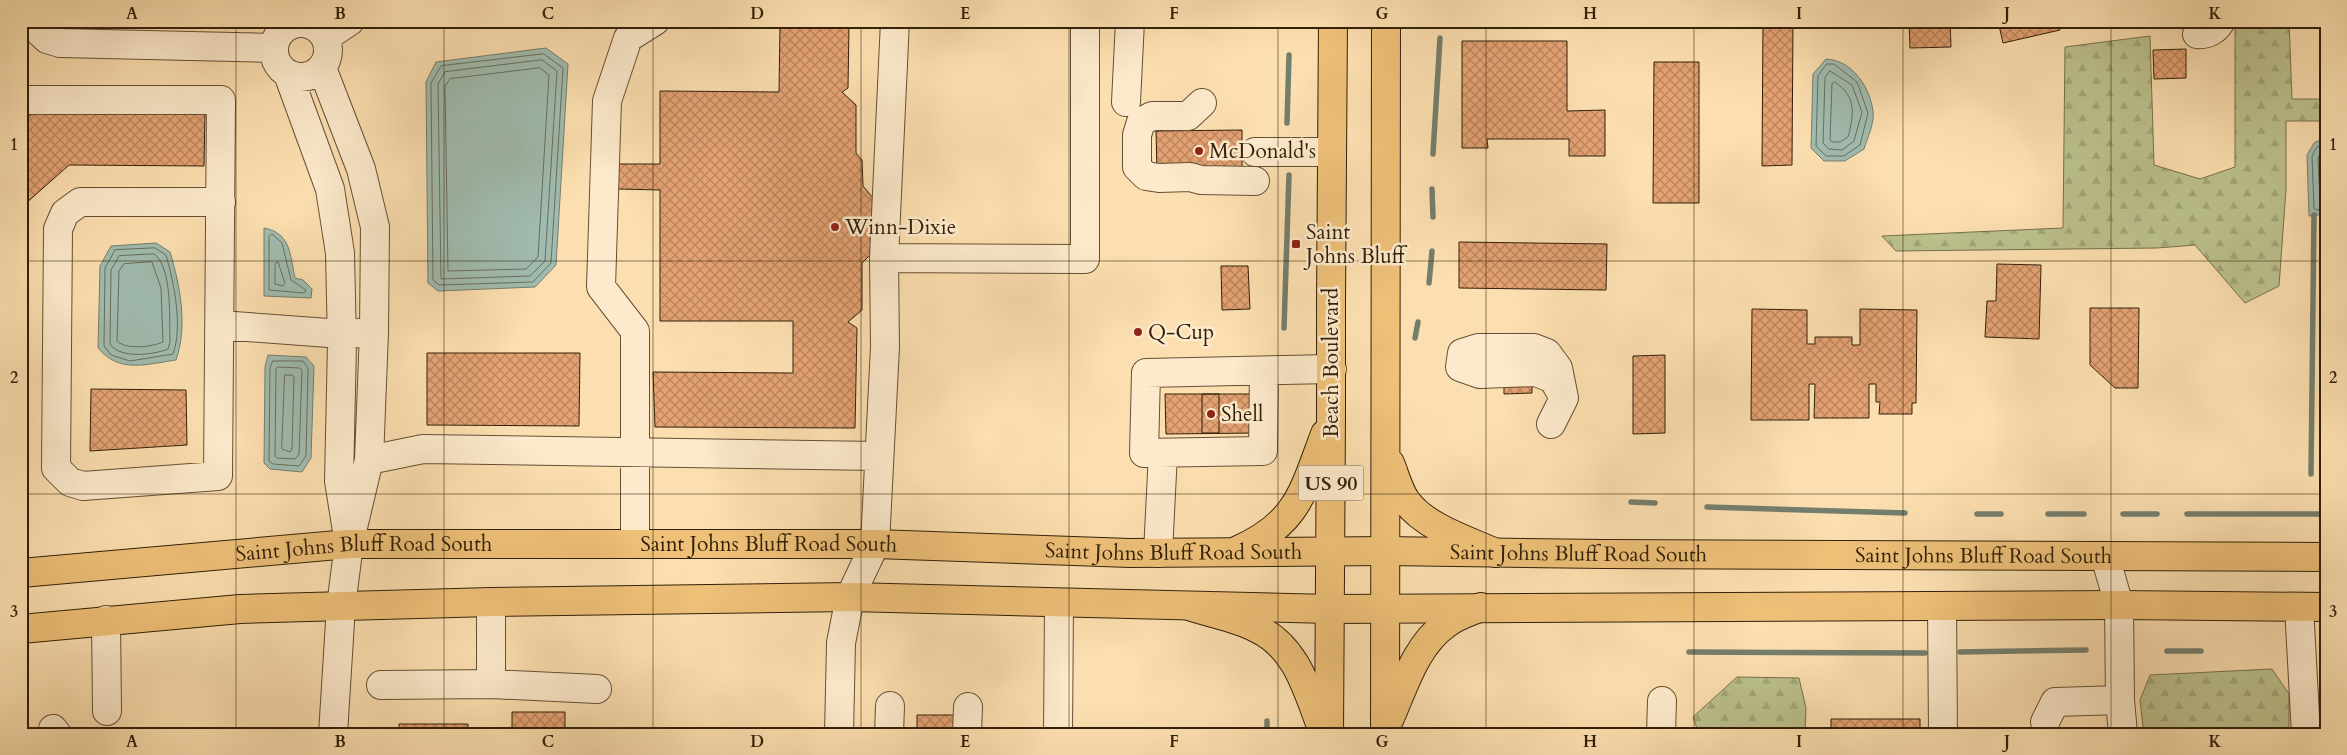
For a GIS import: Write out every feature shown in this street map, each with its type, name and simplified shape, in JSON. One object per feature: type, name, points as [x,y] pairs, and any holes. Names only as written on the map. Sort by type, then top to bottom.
[{"type":"main road","name":"Beach Boulevard","points":[[1329,734],[1332,21]]},
{"type":"main road","name":"US 90","points":[[1385,732],[1386,21]]},
{"type":"main road","points":[[1236,551],[1274,531],[1287,517],[1303,492],[1331,416]]},
{"type":"main road","points":[[1385,452],[1407,502],[1419,513],[1447,531],[1496,552]]},
{"type":"main road","name":"Saint Johns Bluff Road South","points":[[21,573],[349,544],[875,544],[1158,553],[1385,551],[2326,557]]},
{"type":"main road","points":[[21,629],[240,609],[491,602],[850,597],[1330,609],[2119,605],[2313,607]]},
{"type":"main road","points":[[1192,607],[1257,628],[1281,644],[1296,663],[1324,734]]},
{"type":"main road","points":[[1385,732],[1416,658],[1432,635],[1448,622],[1481,607]]},
{"type":"street","points":[[28,21],[47,39],[60,43],[274,48]]},
{"type":"street","points":[[326,37],[350,21]]},
{"type":"street","points":[[635,544],[635,332],[601,287],[607,101],[628,38],[655,21]]},
{"type":"street","points":[[840,734],[841,643],[850,597],[875,544],[885,347],[884,258],[896,21]]},
{"type":"street","points":[[884,258],[1084,259],[1085,21]]},
{"type":"street","points":[[1126,102],[1130,21]]},
{"type":"street","points":[[2197,34],[2205,34],[2217,28],[2221,21]]},
{"type":"street","points":[[296,23],[313,25],[326,37],[328,53],[322,68],[314,74],[306,77],[296,77],[288,74],[277,63],[274,48],[281,31],[296,23]]},
{"type":"street","points":[[322,68],[361,170],[375,227],[374,332],[369,460],[349,544],[341,606],[334,734]]},
{"type":"street","points":[[288,74],[330,189],[340,253],[342,334],[339,481],[349,544]]},
{"type":"street","points":[[21,100],[221,100],[218,476],[83,486],[70,482],[56,468],[58,229],[65,212],[80,202],[220,202]]},
{"type":"street","points":[[1202,103],[1188,116],[1152,116],[1141,122],[1137,135],[1137,167],[1146,176],[1159,178],[1190,177],[1201,180],[1255,181]]},
{"type":"street","points":[[1255,152],[1332,152]]},
{"type":"street","points":[[220,325],[342,334],[374,332]]},
{"type":"street","points":[[1460,367],[1462,353],[1478,348],[1534,348],[1546,353],[1558,368],[1564,398],[1551,424]]},
{"type":"street","points":[[1264,371],[1263,451],[1144,453],[1146,373],[1332,369]]},
{"type":"street","points":[[369,460],[423,449],[636,454],[878,456]]},
{"type":"street","points":[[1158,553],[1163,453]]},
{"type":"street","points":[[2105,556],[2119,605],[2120,700],[2123,734]]},
{"type":"street","points":[[21,563],[66,569]]},
{"type":"street","points":[[491,602],[491,684]]},
{"type":"street","points":[[1058,734],[1059,603]]},
{"type":"street","points":[[1942,606],[1943,734]]},
{"type":"street","points":[[2306,734],[2313,607]]},
{"type":"street","points":[[106,620],[108,711]]},
{"type":"street","points":[[382,685],[491,684],[597,689]]},
{"type":"street","points":[[2045,722],[2055,702],[2120,700]]},
{"type":"street","points":[[1661,734],[1662,701]]},
{"type":"street","points":[[889,734],[890,706]]},
{"type":"street","points":[[967,734],[968,707]]},
{"type":"green space","points":[[2235,21],[2289,21],[2292,99],[2326,99],[2326,121],[2286,121],[2286,190],[2279,286],[2245,303],[2195,245],[2157,248],[1896,251],[1882,236],[2063,228],[2065,47],[2150,36],[2154,165],[2200,179],[2235,167]]},
{"type":"green space","points":[[2272,669],[2289,694],[2289,734],[2144,734],[2140,700],[2150,675]]},
{"type":"green space","points":[[1737,677],[1799,678],[1806,708],[1805,734],[1699,734],[1693,717]]},
{"type":"water","points":[[546,48],[568,64],[556,265],[535,287],[438,291],[428,283],[426,82],[436,62]]},
{"type":"water","points":[[1826,59],[1844,64],[1858,76],[1868,93],[1873,111],[1872,125],[1864,149],[1845,161],[1824,161],[1811,148],[1813,74]]},
{"type":"water","points":[[2326,137],[2326,214],[2309,216],[2307,155],[2314,143]]},
{"type":"water","points":[[264,228],[280,235],[284,240],[288,246],[295,278],[303,280],[312,289],[311,298],[264,296]]},
{"type":"water","points":[[156,243],[170,252],[177,278],[182,333],[176,360],[144,365],[125,364],[115,361],[98,348],[100,266],[111,246]]},
{"type":"water","points":[[268,355],[306,357],[314,366],[311,458],[302,472],[270,469],[264,463],[265,367]]},
{"type":"building","points":[[1763,21],[1793,21],[1792,165],[1762,166]]},
{"type":"building","points":[[1909,21],[1950,21],[1951,47],[1910,48]]},
{"type":"building","points":[[1998,21],[2058,21],[2060,30],[2003,43]]},
{"type":"building","points":[[780,24],[849,26],[848,88],[842,92],[856,105],[856,153],[862,160],[863,186],[873,198],[872,253],[862,263],[862,310],[848,322],[857,328],[855,428],[655,427],[653,372],[793,373],[793,321],[660,321],[660,190],[618,189],[617,164],[660,164],[660,91],[779,92]]},
{"type":"building","points":[[1462,41],[1567,41],[1567,111],[1605,110],[1605,156],[1569,156],[1569,139],[1487,139],[1488,148],[1462,148]]},
{"type":"building","points":[[2186,49],[2186,78],[2154,79],[2153,50]]},
{"type":"building","points":[[1654,62],[1699,62],[1699,203],[1653,203]]},
{"type":"building","points":[[205,110],[204,166],[69,165],[24,205],[26,477],[21,477],[21,124],[34,112]]},
{"type":"building","name":"McDonald's","points":[[1242,130],[1242,170],[1157,171],[1156,131]]},
{"type":"building","points":[[1459,242],[1607,244],[1606,290],[1459,288]]},
{"type":"building","points":[[1997,264],[2041,265],[2039,339],[1985,337],[1987,301],[1996,301]]},
{"type":"building","points":[[1221,266],[1248,266],[1250,309],[1222,310]]},
{"type":"building","points":[[2090,308],[2139,308],[2138,388],[2115,388],[2090,365]]},
{"type":"building","points":[[1752,309],[1807,310],[1807,344],[1815,344],[1815,337],[1852,337],[1852,345],[1860,345],[1860,309],[1917,310],[1916,403],[1912,403],[1912,414],[1879,414],[1880,402],[1876,402],[1876,384],[1869,384],[1869,418],[1814,418],[1815,384],[1809,384],[1809,420],[1751,420]]},
{"type":"building","points":[[427,353],[580,353],[579,426],[427,425]]},
{"type":"building","points":[[1665,355],[1665,433],[1633,434],[1633,356]]},
{"type":"building","points":[[1532,378],[1532,393],[1504,394],[1504,379]]},
{"type":"building","points":[[91,389],[186,390],[187,445],[90,451]]},
{"type":"building","name":"Shell","points":[[1165,394],[1256,394],[1257,433],[1166,434]]},
{"type":"building","points":[[1202,394],[1219,394],[1219,433],[1202,433]]},
{"type":"building","points":[[512,712],[565,712],[565,734],[512,734]]},
{"type":"building","points":[[917,715],[956,715],[956,734],[917,734]]},
{"type":"building","points":[[1831,719],[1920,719],[1920,734],[1831,734]]},
{"type":"building","points":[[399,724],[468,724],[468,734],[399,734]]},
{"type":"waterway","points":[[1433,154],[1440,38]]},
{"type":"waterway","points":[[1287,123],[1289,55]]},
{"type":"waterway","points":[[1284,328],[1289,175]]},
{"type":"waterway","points":[[1432,189],[1433,217]]},
{"type":"waterway","points":[[2311,474],[2314,215]]},
{"type":"waterway","points":[[1429,283],[1432,251]]},
{"type":"waterway","points":[[1415,338],[1418,322]]},
{"type":"waterway","points":[[1631,502],[1655,503]]},
{"type":"waterway","points":[[1707,507],[1905,513]]},
{"type":"waterway","points":[[1977,514],[2001,514]]},
{"type":"waterway","points":[[2048,514],[2084,514]]},
{"type":"waterway","points":[[2123,514],[2157,514]]},
{"type":"waterway","points":[[2187,514],[2326,514]]},
{"type":"waterway","points":[[1960,652],[2086,650]]},
{"type":"waterway","points":[[2167,651],[2201,651]]},
{"type":"waterway","points":[[1689,652],[1925,653]]},
{"type":"waterway","points":[[1267,721],[1267,734]]},
{"type":"place","name":"McDonald's","points":[[1199,151]]},
{"type":"place","name":"Winn-Dixie","points":[[835,227]]},
{"type":"place","name":"Saint Johns Bluff","points":[[1296,244]]},
{"type":"place","name":"Q-Cup","points":[[1138,332]]},
{"type":"place","name":"Shell","points":[[1211,414]]}]
